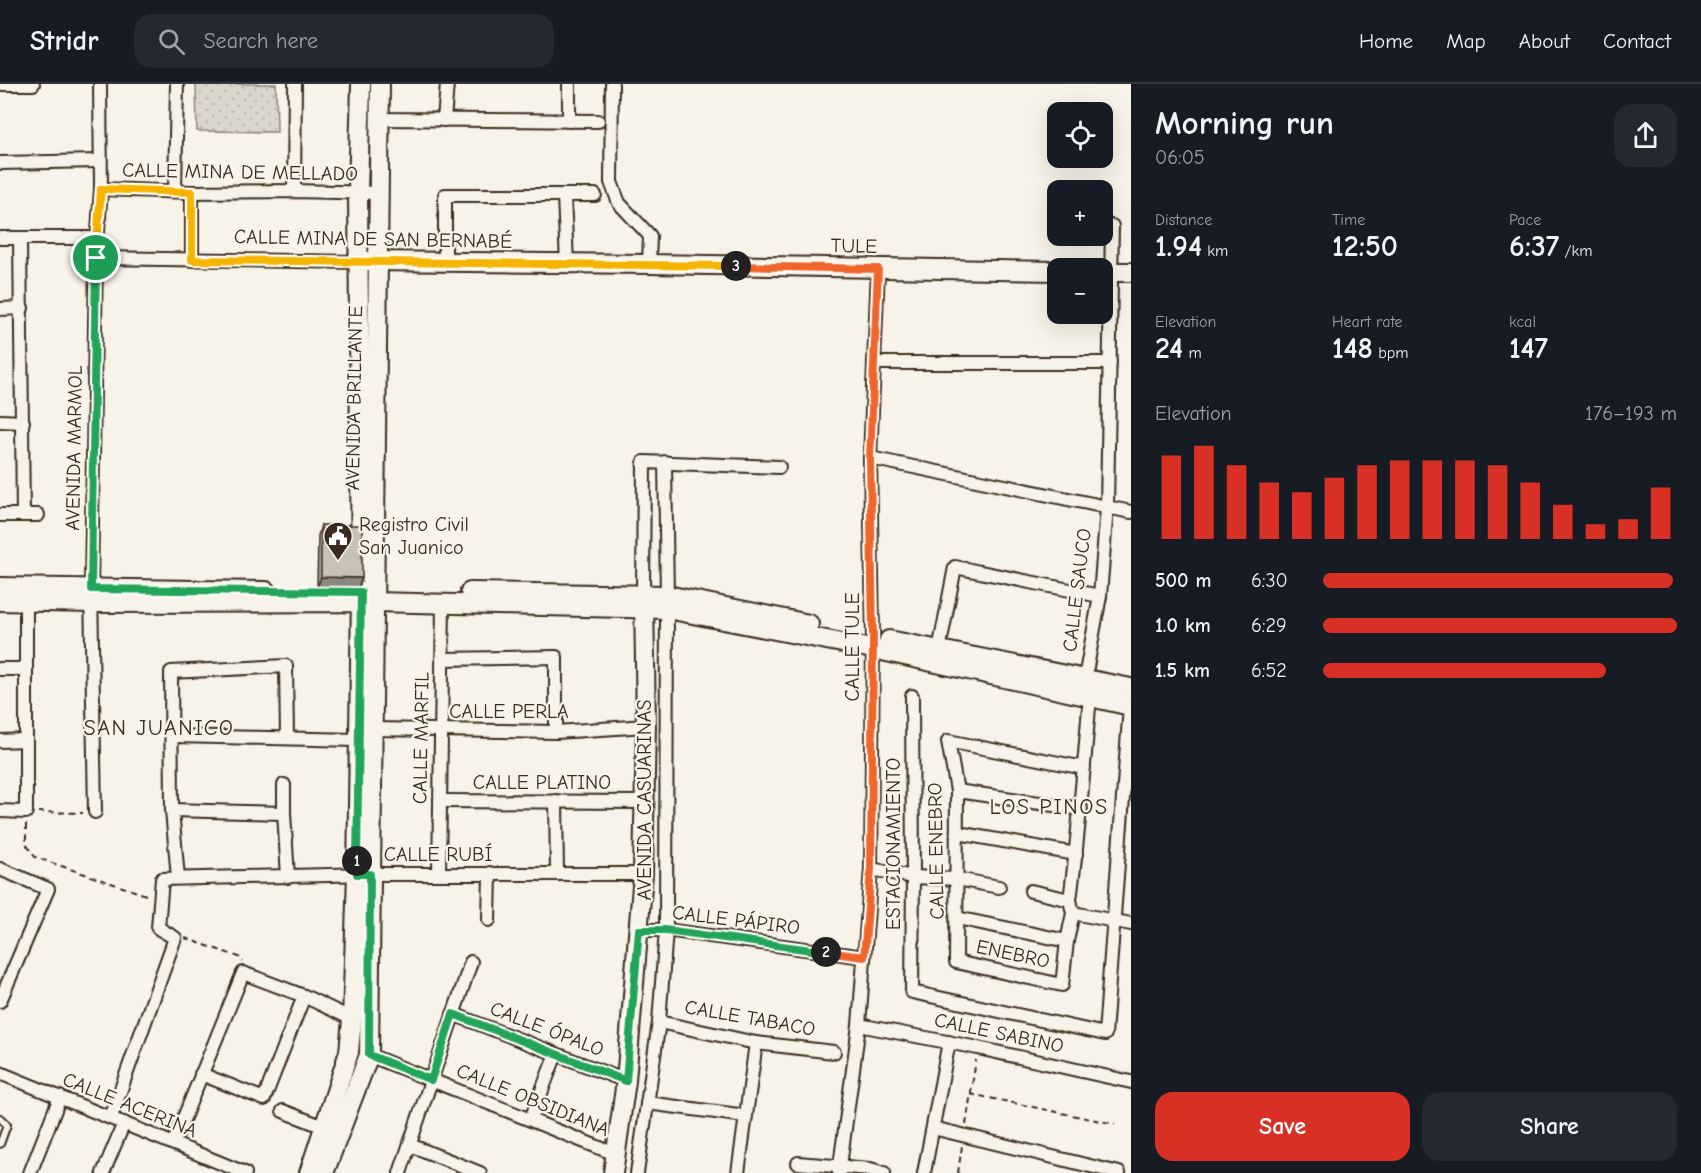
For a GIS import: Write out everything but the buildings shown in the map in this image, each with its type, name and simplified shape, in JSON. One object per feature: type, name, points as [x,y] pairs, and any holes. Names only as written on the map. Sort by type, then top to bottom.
[{"type":"main road","name":"AVENIDA BRILLANTE","points":[[361,84],[358,192],[367,597]]},
{"type":"main road","name":"AVENIDA BRILLANTE","points":[[324,1173],[369,1055],[364,874],[365,734],[378,261],[380,84]]},
{"type":"main road","name":"CALLE MINA DE SAN BERNABÉ","points":[[359,261],[649,264]]},
{"type":"main road","name":"TULE","points":[[649,264],[1047,271]]},
{"type":"main road","points":[[1113,272],[1131,272]]},
{"type":"main road","points":[[0,587],[92,596]]},
{"type":"main road","points":[[0,601],[92,596],[367,597],[667,602],[873,643],[1131,706]]},
{"type":"main road","points":[[367,597],[442,604],[644,601]]},
{"type":"main road","name":"AVENIDA CASUARINAS","points":[[613,1173],[626,1081],[644,874],[643,802],[646,726],[644,601]]},
{"type":"main road","points":[[873,643],[939,650],[1131,688]]},
{"type":"main road","name":"AVENIDA BRILLANTE","points":[[309,1173],[350,1052],[364,874]]},
{"type":"street","points":[[0,84],[33,85]]},
{"type":"street","name":"AVENIDA MARMOL","points":[[95,812],[92,596],[96,258],[101,189],[100,84]]},
{"type":"street","points":[[175,191],[177,84]]},
{"type":"street","points":[[294,191],[295,84]]},
{"type":"street","points":[[444,120],[447,84]]},
{"type":"street","points":[[569,84],[569,121]]},
{"type":"street","points":[[612,84],[611,182],[619,203],[650,236],[649,264]]},
{"type":"street","points":[[380,119],[598,121]]},
{"type":"street","points":[[0,163],[99,161]]},
{"type":"street","name":"CALLE MINA DE MELLADO","points":[[101,189],[378,194]]},
{"type":"street","points":[[192,192],[192,260]]},
{"type":"street","points":[[445,262],[445,195],[595,195]]},
{"type":"street","points":[[564,196],[567,264]]},
{"type":"street","points":[[0,238],[98,238]]},
{"type":"street","points":[[20,239],[23,515]]},
{"type":"street","name":"CALLE MINA DE SAN BERNABÉ","points":[[96,258],[359,261]]},
{"type":"street","name":"CALLE TULE","points":[[840,1169],[859,1025],[871,869],[873,643],[870,458],[878,269]]},
{"type":"street","points":[[0,309],[22,308]]},
{"type":"street","name":"CALLE SAUCO","points":[[1085,678],[1100,596],[1107,507],[1109,324]]},
{"type":"street","points":[[874,363],[1110,363]]},
{"type":"street","points":[[0,421],[23,422]]},
{"type":"street","points":[[870,458],[1131,512]]},
{"type":"street","name":"AVENIDA CASUARINAS","points":[[637,1173],[659,1022],[666,930],[665,462],[644,462],[644,601]]},
{"type":"street","points":[[665,462],[779,466]]},
{"type":"street","points":[[0,515],[38,515]]},
{"type":"street","points":[[939,650],[955,567],[1100,596]]},
{"type":"street","points":[[0,811],[26,812],[26,601]]},
{"type":"street","name":"CALLE MARFIL","points":[[439,873],[442,604]]},
{"type":"street","points":[[442,659],[556,657],[556,732]]},
{"type":"street","points":[[178,878],[172,810],[171,672],[286,666],[287,738]]},
{"type":"street","points":[[0,669],[26,669]]},
{"type":"street","name":"ESTACIONAMIENTO","points":[[912,696],[912,992],[1105,1034],[1113,921]]},
{"type":"street","points":[[957,918],[1067,941],[1090,696]]},
{"type":"street","points":[[1113,921],[1131,706]]},
{"type":"street","name":"CALLE PERLA","points":[[172,736],[287,738],[440,731],[556,732],[646,726]]},
{"type":"street","points":[[0,741],[25,741]]},
{"type":"street","name":"CALLE ENEBRO","points":[[956,962],[957,791],[948,741],[1084,768]]},
{"type":"street","points":[[284,785],[288,877]]},
{"type":"street","points":[[957,791],[1081,809]]},
{"type":"street","name":"CALLE PLATINO","points":[[440,801],[643,802]]},
{"type":"street","points":[[556,801],[557,873]]},
{"type":"street","points":[[172,810],[284,813]]},
{"type":"street","points":[[958,833],[1076,854]]},
{"type":"street","points":[[0,869],[48,889],[1,997]]},
{"type":"street","points":[[871,869],[913,877],[957,879],[999,887]]},
{"type":"street","name":"CALLE RUBÍ","points":[[159,899],[162,879],[178,878],[439,873],[644,874]]},
{"type":"street","points":[[489,920],[490,873]]},
{"type":"street","points":[[1031,891],[1113,921],[1131,924]]},
{"type":"street","points":[[111,1117],[175,938],[158,928],[159,899]]},
{"type":"street","name":"CALLE PÁPIRO","points":[[639,930],[666,930],[864,957]]},
{"type":"street","name":"ENEBRO","points":[[956,962],[1062,985],[1067,941]]},
{"type":"street","points":[[400,1173],[471,962]]},
{"type":"street","points":[[174,1142],[243,973],[303,996],[352,1019]]},
{"type":"street","points":[[201,1074],[264,1099],[303,996]]},
{"type":"street","name":"CALLE ÓPALO","points":[[453,1014],[626,1081]]},
{"type":"street","name":"CALLE TABACO","points":[[659,1022],[756,1043],[834,1052]]},
{"type":"street","name":"CALLE SABINO","points":[[859,1025],[978,1048],[1131,1082]]},
{"type":"street","points":[[924,1173],[949,1042]]},
{"type":"street","points":[[738,1173],[756,1043]]},
{"type":"street","points":[[531,1119],[556,1054]]},
{"type":"street","name":"CALLE OBSIDIANA","points":[[369,1055],[615,1154]]},
{"type":"street","name":"CALLE ACERINA","points":[[0,1073],[174,1142],[237,1172]]},
{"type":"street","points":[[30,1173],[60,1097]]},
{"type":"street","points":[[647,1103],[746,1116]]},
{"type":"street","points":[[283,1111],[324,1127]]},
{"type":"street","points":[[103,1173],[123,1123]]},
{"type":"street","points":[[620,1123],[644,1127]]},
{"type":"street","points":[[933,1128],[1119,1173]]},
{"type":"street","points":[[410,1145],[480,1173]]},
{"type":"street","points":[[798,1162],[840,1169],[870,1169],[884,1173]]},
{"type":"lane","points":[[0,1118],[6,1125],[0,1144]]},
{"type":"path","points":[[95,812],[26,812],[26,844],[35,857],[159,899]]},
{"type":"path","points":[[175,938],[187,938],[239,957],[243,962],[243,973]]},
{"type":"path","points":[[958,1173],[978,1048]]},
{"type":"path","points":[[970,1094],[1115,1124]]},
{"type":"shaded area","points":[[196,84],[276,84],[277,132],[197,131]]},
{"type":"place","name":"Registro Civil San Juanico","points":[[338,562]]},
{"type":"district","name":"SAN JUANICO","points":[[159,728]]},
{"type":"district","name":"LOS PINOS","points":[[1049,807]]},
{"type":"route","points":[[101,189],[192,192],[192,260],[649,264],[878,269],[870,458],[873,637],[871,869],[864,957],[666,930],[639,930],[626,1081],[453,1014],[431,1080],[369,1055],[370,874],[357,874],[361,592],[91,589],[96,258],[101,189]]}]
